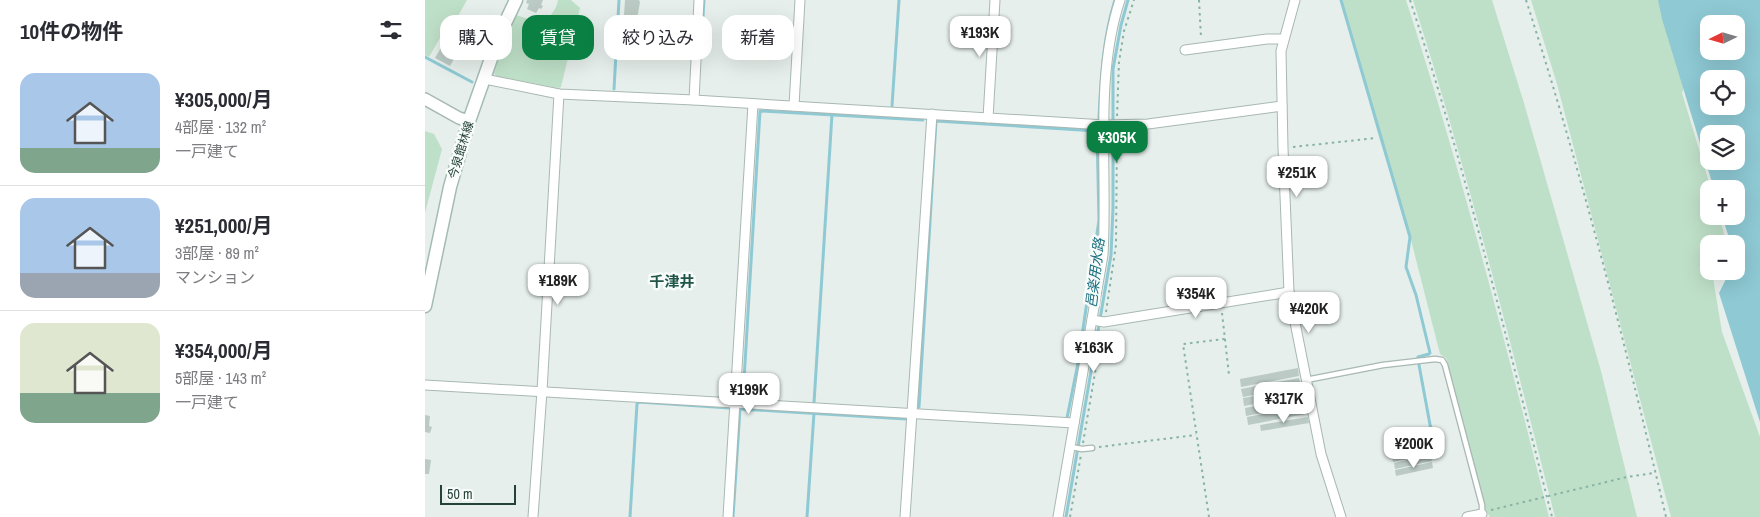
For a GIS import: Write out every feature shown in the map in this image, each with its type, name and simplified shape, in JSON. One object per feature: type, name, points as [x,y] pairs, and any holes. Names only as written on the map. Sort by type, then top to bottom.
[{"type":"main road","name":"今泉館林線","points":[[425,306],[450,187],[469,121],[499,36],[516,0]]},
{"type":"street","points":[[694,100],[699,0]]},
{"type":"street","points":[[794,106],[799,0]]},
{"type":"street","points":[[988,118],[995,0]]},
{"type":"street","points":[[1058,517],[1072,447],[1074,423],[1097,321],[1103,255],[1109,125],[1106,69],[1115,13],[1120,0]]},
{"type":"street","points":[[1295,0],[1281,51],[1289,292],[1321,454],[1341,517]]},
{"type":"street","points":[[1185,50],[1267,39],[1284,39]]},
{"type":"street","points":[[485,79],[559,94],[694,100],[1109,125],[1148,124],[1282,106]]},
{"type":"street","points":[[533,517],[559,94]]},
{"type":"street","points":[[425,99],[459,118],[469,121]]},
{"type":"street","points":[[728,517],[753,104]]},
{"type":"street","points":[[905,517],[932,114]]},
{"type":"street","points":[[1097,321],[1289,292]]},
{"type":"street","points":[[425,385],[1074,423]]},
{"type":"street","points":[[1467,517],[1484,512]]},
{"type":"lane","points":[[1306,380],[1383,365],[1435,359],[1442,360],[1484,512]]},
{"type":"lane","points":[[1072,447],[1091,448]]},
{"type":"path","points":[[1199,0],[1201,48]]},
{"type":"path","points":[[1410,0],[1460,163],[1509,344],[1552,517]]},
{"type":"path","points":[[1526,0],[1575,160],[1638,398],[1666,517]]},
{"type":"path","points":[[1283,148],[1376,138]]},
{"type":"path","points":[[1221,303],[1229,375]]},
{"type":"path","points":[[1209,517],[1183,344],[1225,339]]},
{"type":"path","points":[[1091,448],[1197,435]]},
{"type":"path","points":[[1484,512],[1627,477],[1656,473]]},
{"type":"green space","points":[[425,0],[467,0],[459,15],[440,15],[440,38],[429,57],[425,55]]},
{"type":"green space","points":[[558,0],[571,0],[580,8],[578,15],[550,15],[556,7]]},
{"type":"green space","points":[[1342,0],[1406,0],[1482,257],[1549,517],[1490,517],[1486,511],[1446,358],[1440,354],[1411,240],[1377,130]]},
{"type":"green space","points":[[1413,0],[1492,0],[1524,103],[1601,371],[1637,517],[1555,517],[1470,193]]},
{"type":"green space","points":[[1531,0],[1668,0],[1687,77],[1682,93],[1700,153],[1700,170],[1705,170],[1708,180],[1700,180],[1700,225],[1722,225],[1724,235],[1700,235],[1700,280],[1713,280],[1722,332],[1760,437],[1760,517],[1671,517],[1557,84]]},
{"type":"green space","points":[[516,15],[522,17],[522,60],[567,60],[561,87],[496,76],[494,73],[498,60],[512,60],[512,24]]},
{"type":"green space","points":[[425,131],[434,134],[442,149],[425,213]]},
{"type":"water","points":[[1658,0],[1760,0],[1760,422],[1719,293],[1726,280],[1745,280],[1745,235],[1728,235],[1725,225],[1745,225],[1745,180],[1711,180],[1708,170],[1745,170],[1745,125],[1700,125],[1700,143],[1662,19]]},
{"type":"building","points":[[527,0],[543,0],[541,5],[543,6],[536,13],[527,9],[529,4],[526,3]]},
{"type":"building","points":[[625,0],[639,0],[638,15],[624,15]]},
{"type":"building","points":[[440,49],[440,60],[453,60],[450,66],[435,58]]},
{"type":"building","points":[[1298,368],[1299,376],[1241,387],[1240,379]]},
{"type":"building","points":[[1299,378],[1301,386],[1243,397],[1241,389]]},
{"type":"building","points":[[1301,388],[1302,395],[1244,406],[1243,398]]},
{"type":"building","points":[[1303,397],[1304,405],[1246,416],[1245,408]]},
{"type":"building","points":[[1305,406],[1306,414],[1248,425],[1247,417]]},
{"type":"building","points":[[425,415],[430,416],[429,426],[432,427],[430,433],[425,432]]},
{"type":"building","points":[[1308,417],[1309,423],[1261,431],[1260,425]]},
{"type":"building","points":[[1429,448],[1430,454],[1393,462],[1392,456]]},
{"type":"building","points":[[1430,455],[1432,461],[1395,469],[1394,463]]},
{"type":"building","points":[[425,459],[431,460],[429,474],[425,474]]},
{"type":"building","points":[[1432,462],[1433,468],[1396,476],[1395,470]]},
{"type":"waterway","points":[[614,89],[619,0]]},
{"type":"waterway","points":[[703,15],[704,0]]},
{"type":"waterway","points":[[892,106],[899,0]]},
{"type":"waterway","points":[[1099,118],[1105,43],[1115,0]]},
{"type":"waterway","name":"邑楽用水路","points":[[1066,517],[1111,255],[1113,69],[1121,25],[1128,0]]},
{"type":"waterway","points":[[1341,0],[1410,237],[1406,267],[1416,295],[1430,353],[1418,357]]},
{"type":"waterway","points":[[425,57],[472,82]]},
{"type":"waterway","points":[[743,397],[760,111],[923,120]]},
{"type":"waterway","points":[[814,403],[832,114]]},
{"type":"waterway","points":[[919,407],[936,121],[1097,131],[1099,220],[1078,363],[1067,418]]},
{"type":"waterway","points":[[1419,365],[1431,430]]},
{"type":"waterway","points":[[630,517],[637,404],[639,402],[730,408]]},
{"type":"waterway","points":[[733,517],[740,409],[906,419]]},
{"type":"waterway","points":[[807,517],[814,413]]},
{"type":"district","name":"千津井","points":[[672,282]]}]
